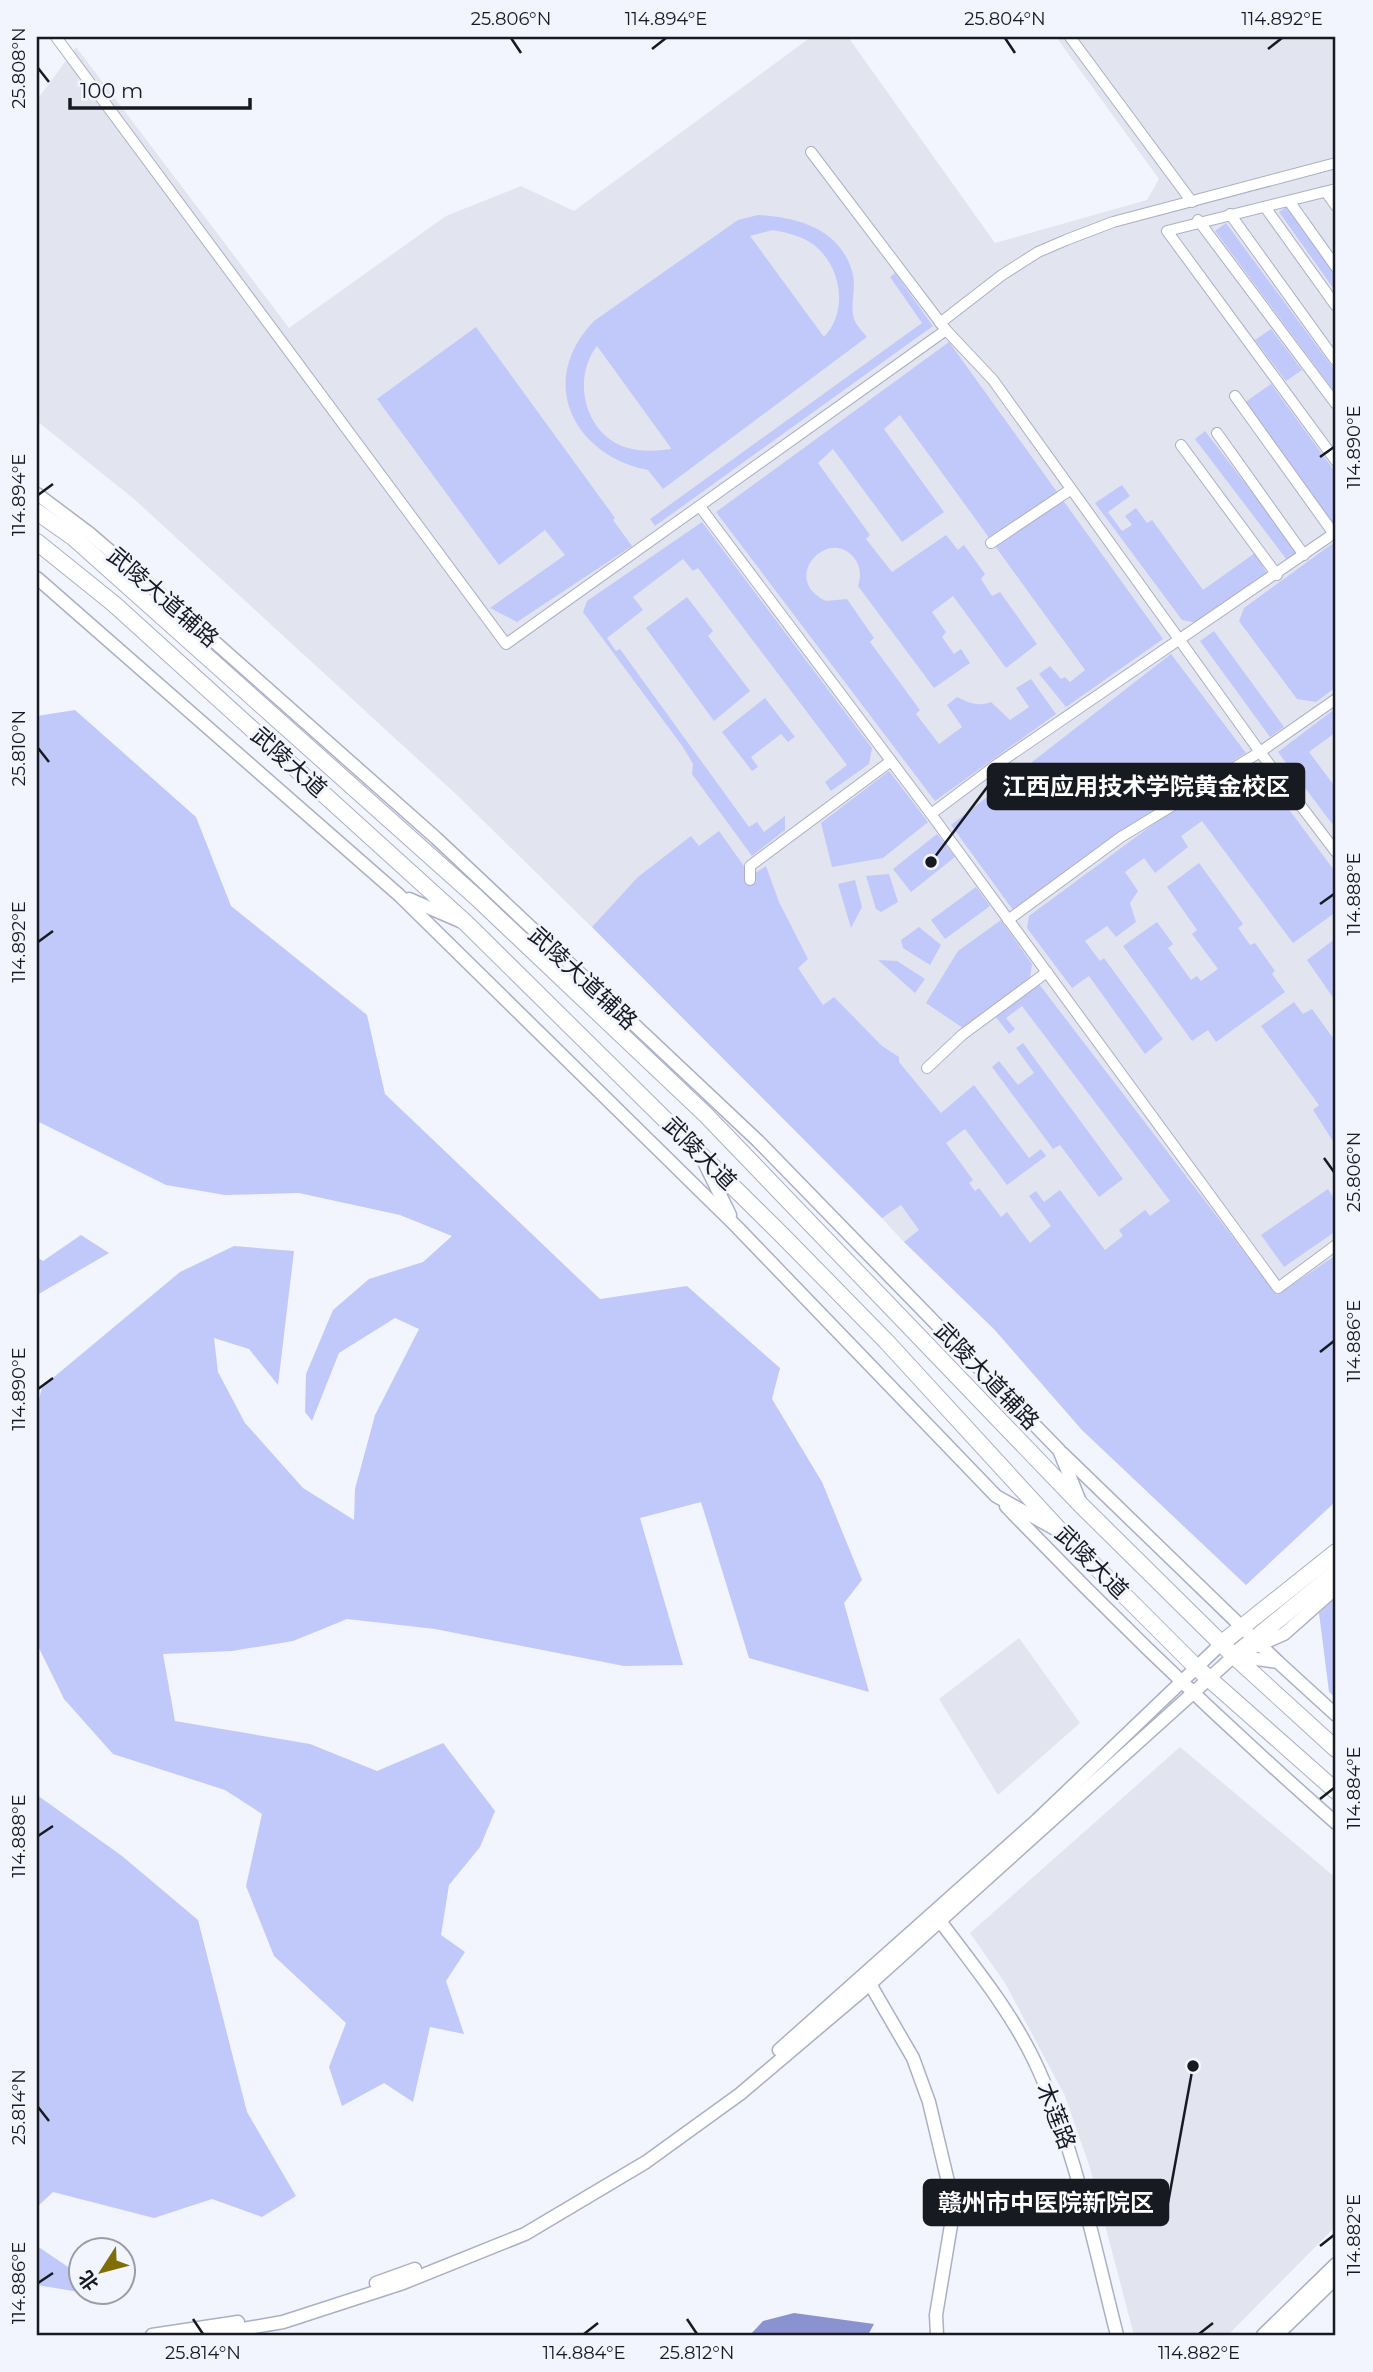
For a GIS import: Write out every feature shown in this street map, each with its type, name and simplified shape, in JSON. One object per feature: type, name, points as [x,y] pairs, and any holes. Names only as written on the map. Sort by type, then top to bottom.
[{"type":"main road","name":"武陵大道","points":[[37,512],[74,538],[476,897],[706,1115],[1082,1506],[1234,1656],[1336,1749]]},
{"type":"main road","name":"武陵大道","points":[[37,542],[114,604],[467,924],[697,1149],[886,1341],[1063,1534],[1197,1668],[1336,1791]]},
{"type":"main road","points":[[1222,1643],[1336,1552]]},
{"type":"main road","points":[[1234,1656],[1257,1642],[1336,1572]]},
{"type":"street","points":[[56,37],[506,644],[701,508],[943,327],[1002,275],[1038,252],[1113,222],[1336,163]]},
{"type":"street","points":[[1070,37],[1192,202]]},
{"type":"street","points":[[811,152],[943,327],[993,380],[1260,752],[1336,852]]},
{"type":"street","points":[[1336,206],[1331,191],[1198,220],[1167,231],[1336,461]]},
{"type":"street","points":[[1289,201],[1336,267]]},
{"type":"street","points":[[1265,207],[1336,306]]},
{"type":"street","points":[[1230,214],[1336,361]]},
{"type":"street","points":[[1198,220],[1336,404]]},
{"type":"street","points":[[931,814],[999,763],[1335,533],[1235,396]]},
{"type":"street","points":[[1217,433],[1304,555]]},
{"type":"street","points":[[1181,446],[1277,575]]},
{"type":"street","points":[[992,543],[1070,490]]},
{"type":"street","name":"武陵大道辅路","points":[[37,494],[89,533],[163,596],[436,838],[758,1141],[1059,1450],[1082,1506]]},
{"type":"street","points":[[701,508],[931,814],[1278,1289],[1336,1245]]},
{"type":"street","points":[[37,578],[400,895],[736,1226],[1089,1593],[1181,1683],[1336,1823]]},
{"type":"street","points":[[1009,920],[1121,837],[1260,752],[1336,699]]},
{"type":"street","points":[[750,880],[750,866],[891,761]]},
{"type":"street","points":[[436,838],[476,897]]},
{"type":"street","points":[[400,895],[467,924]]},
{"type":"street","points":[[927,1069],[962,1035],[1046,972]]},
{"type":"street","points":[[706,1115],[758,1141]]},
{"type":"street","points":[[697,1149],[736,1226]]},
{"type":"street","points":[[1059,1450],[1336,1715]]},
{"type":"street","points":[[996,1496],[1063,1534]]},
{"type":"street","points":[[1257,1642],[1284,1634],[1336,1588]]},
{"type":"street","points":[[152,2335],[283,2314],[401,2274],[524,2226],[641,2155],[734,2089],[1029,1826],[1222,1643]]},
{"type":"street","points":[[208,2335],[283,2322],[402,2283],[525,2234],[646,2162],[740,2094],[870,1984],[1234,1656],[1278,1662]]},
{"type":"street","name":"木莲路","points":[[940,1921],[1000,2003],[1032,2057],[1049,2095],[1072,2156],[1116,2335]]},
{"type":"street","points":[[870,1984],[913,2058],[929,2102],[954,2207],[936,2315],[937,2335]]},
{"type":"street","points":[[1263,2335],[1336,2263]]},
{"type":"street","points":[[1277,2335],[1336,2278]]},
{"type":"shaded area","points":[[811,37],[848,37],[995,243],[1147,200],[1159,179],[1056,37],[1336,37],[1336,1501],[1246,1585],[1082,1430],[994,1329],[904,1242],[811,1142],[458,796],[134,499],[37,421],[37,100],[76,47],[289,328],[446,216],[521,186],[574,211]]},
{"type":"shaded area","points":[[1286,207],[1336,276],[1336,292],[1279,212]]},
{"type":"shaded area","points":[[758,215],[773,216],[803,223],[829,236],[847,259],[854,280],[854,319],[867,337],[663,489],[648,470],[622,462],[600,449],[583,432],[571,412],[566,391],[567,367],[577,344],[594,321],[738,220]],"holes":[[[773,230],[795,235],[814,245],[823,254],[836,276],[839,302],[837,315],[824,337],[750,236]],[[597,346],[671,448],[671,449],[650,451],[628,448],[613,442],[601,432],[592,419],[584,390],[589,359]]]},
{"type":"shaded area","points":[[1226,223],[1336,372],[1336,394],[1215,231]]},
{"type":"shaded area","points":[[895,273],[933,326],[655,526],[650,519],[922,323],[890,277]]},
{"type":"shaded area","points":[[476,327],[615,518],[613,520],[632,546],[517,622],[490,608],[565,555],[545,530],[499,565],[377,399]]},
{"type":"shaded area","points":[[1271,329],[1302,370],[1286,381],[1255,340]]},
{"type":"shaded area","points":[[949,342],[1163,639],[1066,707],[1039,674],[1050,666],[1061,679],[1065,677],[1070,682],[1085,670],[900,415],[884,429],[944,512],[902,542],[833,449],[818,463],[870,535],[866,539],[892,572],[946,535],[958,550],[964,545],[985,574],[981,579],[992,596],[1000,592],[1037,644],[1006,668],[953,596],[932,612],[946,632],[942,637],[954,654],[961,649],[970,663],[934,688],[858,586],[860,572],[855,559],[845,550],[833,548],[822,551],[813,559],[807,569],[807,580],[812,591],[826,601],[847,599],[874,638],[870,642],[920,710],[916,714],[939,744],[962,727],[947,705],[957,697],[974,704],[991,702],[1010,720],[1029,707],[1016,688],[1031,679],[1056,714],[935,801],[716,512]]},
{"type":"shaded area","points":[[1271,384],[1336,473],[1336,520],[1332,523],[1244,403]]},
{"type":"shaded area","points":[[1205,431],[1298,552],[1287,560],[1195,439]]},
{"type":"shaded area","points":[[1122,485],[1130,496],[1108,512],[1122,531],[1132,525],[1125,516],[1136,508],[1147,523],[1152,520],[1203,590],[1255,553],[1268,575],[1198,623],[1182,620],[1095,503]]},
{"type":"shaded area","points":[[702,522],[872,748],[869,764],[831,791],[825,782],[847,765],[698,568],[693,571],[683,559],[633,597],[643,610],[607,638],[616,651],[620,649],[749,827],[757,822],[764,832],[785,816],[785,830],[752,856],[692,774],[693,764],[683,747],[583,612],[587,601]]},
{"type":"shaded area","points":[[1336,541],[1336,687],[1316,702],[1297,699],[1239,621],[1244,608]]},
{"type":"shaded area","points":[[687,597],[713,631],[708,636],[750,691],[714,721],[646,628]]},
{"type":"shaded area","points":[[1214,631],[1284,727],[1270,737],[1200,641]]},
{"type":"shaded area","points":[[1171,654],[1246,753],[1117,833],[1013,910],[951,825]]},
{"type":"shaded area","points":[[765,698],[795,737],[788,742],[781,734],[751,757],[758,767],[752,771],[722,732]]},
{"type":"shaded area","points":[[1336,708],[1336,732],[1309,752],[1336,788],[1336,829],[1278,752]]},
{"type":"shaded area","points":[[75,710],[196,817],[231,906],[367,1015],[385,1094],[600,1299],[687,1286],[780,1368],[772,1399],[822,1482],[862,1580],[844,1603],[869,1692],[749,1658],[701,1502],[640,1518],[683,1665],[624,1666],[435,1629],[347,1619],[293,1641],[232,1651],[163,1654],[175,1721],[310,1744],[377,1771],[443,1743],[495,1811],[480,1847],[449,1885],[441,1935],[465,1952],[446,1981],[464,2034],[430,2027],[413,2102],[384,2083],[342,2106],[329,2067],[346,2023],[274,1956],[246,1886],[262,1814],[225,1790],[113,1754],[64,1699],[37,1644],[37,1408],[42,1387],[180,1272],[234,1246],[294,1251],[278,1385],[249,1349],[214,1338],[218,1372],[245,1423],[303,1488],[354,1520],[355,1489],[375,1415],[419,1329],[395,1318],[339,1353],[312,1421],[305,1412],[306,1374],[333,1310],[369,1279],[423,1262],[452,1236],[400,1215],[299,1193],[225,1195],[166,1185],[37,1121],[37,716]]},
{"type":"shaded area","points":[[1254,762],[1336,873],[1336,912],[1293,943],[1202,821],[1181,836],[1188,847],[1155,873],[1144,858],[1125,872],[1138,891],[1130,903],[1136,922],[1116,937],[1107,926],[1085,941],[1100,961],[1104,958],[1163,1039],[1145,1054],[1089,976],[1072,988],[1027,928],[1029,916],[1178,806],[1189,804]]},
{"type":"shaded area","points":[[889,771],[928,822],[883,858],[832,867],[821,823]]},
{"type":"shaded area","points":[[719,831],[746,869],[754,874],[766,866],[779,902],[808,959],[798,968],[823,1005],[834,997],[882,1046],[899,1057],[899,1062],[941,1113],[974,1085],[1029,1158],[1041,1149],[1046,1156],[1007,1185],[965,1129],[946,1143],[973,1180],[969,1183],[975,1191],[979,1188],[1001,1217],[1007,1212],[1030,1243],[1051,1226],[1029,1196],[1036,1191],[1044,1202],[1060,1190],[1105,1250],[1123,1236],[1119,1230],[1145,1210],[1150,1216],[1170,1201],[1022,1006],[1006,1018],[1015,1029],[1009,1034],[996,1017],[1039,984],[1277,1295],[1336,1255],[1336,1272],[1333,1275],[1336,1279],[1336,1501],[1246,1585],[1082,1430],[994,1329],[904,1242],[919,1230],[901,1205],[882,1218],[592,927],[638,877],[691,836],[699,846]]},
{"type":"shaded area","points":[[937,834],[955,857],[911,892],[893,869]]},
{"type":"shaded area","points":[[1199,863],[1243,924],[1238,928],[1250,945],[1255,943],[1275,971],[1272,974],[1285,992],[1216,1042],[1208,1030],[1192,1041],[1123,946],[1157,922],[1173,944],[1168,948],[1191,980],[1197,976],[1201,981],[1218,969],[1192,934],[1197,930],[1167,887]]},
{"type":"shaded area","points":[[889,874],[898,902],[881,912],[876,909],[866,876]]},
{"type":"shaded area","points":[[855,880],[862,907],[851,928],[838,884]]},
{"type":"shaded area","points":[[976,887],[990,906],[945,939],[931,920]]},
{"type":"shaded area","points":[[1001,920],[1032,964],[1030,978],[963,1028],[926,1003],[958,951]]},
{"type":"shaded area","points":[[919,927],[941,945],[930,965],[903,948],[901,940]]},
{"type":"shaded area","points":[[1336,938],[1336,1002],[1307,960]]},
{"type":"shaded area","points":[[878,960],[897,961],[925,979],[915,993]]},
{"type":"shaded area","points":[[1294,1002],[1303,1014],[1312,1009],[1336,1042],[1336,1146],[1313,1110],[1319,1105],[1261,1026]]},
{"type":"shaded area","points":[[1023,1043],[1123,1179],[1099,1197],[1060,1145],[1053,1149],[992,1067],[999,1061],[1018,1085],[1034,1073],[1016,1048]]},
{"type":"shaded area","points":[[1328,1189],[1336,1201],[1336,1231],[1284,1267],[1261,1235]]},
{"type":"shaded area","points":[[81,1235],[109,1253],[37,1295],[37,1257],[43,1261]]},
{"type":"shaded area","points":[[1336,1598],[1336,1698],[1329,1692],[1319,1613]]},
{"type":"shaded area","points":[[1019,1638],[1080,1723],[998,1795],[939,1699]]},
{"type":"shaded area","points":[[1180,1747],[1336,1878],[1336,2226],[1228,2335],[1134,2335],[1090,2168],[1065,2096],[1005,1983],[970,1933]]},
{"type":"shaded area","points":[[37,1795],[122,1856],[198,1920],[247,2112],[296,2196],[262,2217],[212,2199],[154,2218],[53,2192],[37,2207]]},
{"type":"shaded area","points":[[37,2246],[66,2266],[66,2290],[37,2285]]},
{"type":"shaded area","points":[[794,2313],[874,2324],[868,2335],[750,2335],[763,2321]]},
{"type":"place","name":"江西应用技术学院黄金校区","points":[[931,862]]},
{"type":"place","name":"赣州市中医院新院区","points":[[1193,2066]]}]
